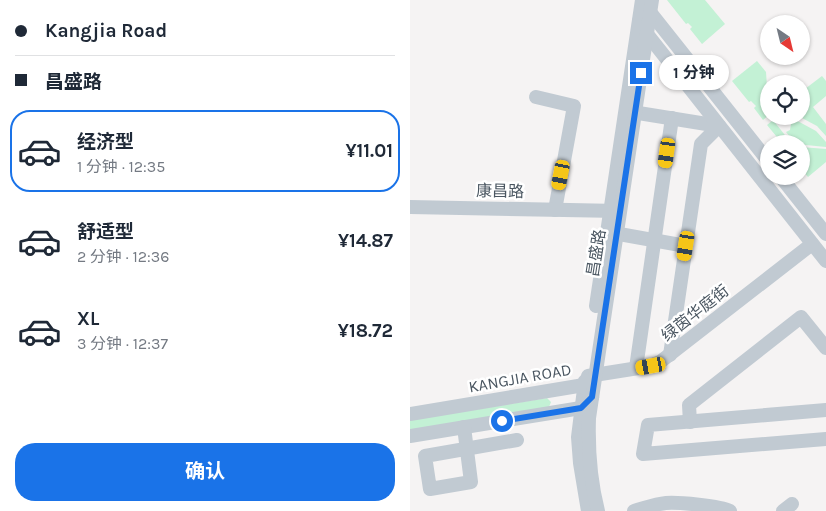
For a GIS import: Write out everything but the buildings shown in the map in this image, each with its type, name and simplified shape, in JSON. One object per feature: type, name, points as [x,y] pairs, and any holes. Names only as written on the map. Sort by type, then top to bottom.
[{"type":"street","name":"昌盛路","points":[[598,511],[589,458],[589,384],[630,112],[642,0]]},
{"type":"street","name":"昌盛路","points":[[630,112],[647,34],[651,6]]},
{"type":"street","points":[[760,150],[651,6],[639,21],[647,34],[826,261]]},
{"type":"street","points":[[536,98],[574,106],[555,210]]},
{"type":"street","points":[[630,112],[719,126]]},
{"type":"street","points":[[636,368],[672,118]]},
{"type":"street","points":[[670,355],[701,144],[719,126]]},
{"type":"street","points":[[787,185],[826,234]]},
{"type":"street","name":"康昌路","points":[[410,207],[615,211]]},
{"type":"street","points":[[612,233],[686,246]]},
{"type":"street","name":"绿茵华庭街","points":[[589,384],[660,362],[812,244]]},
{"type":"street","points":[[690,422],[689,405],[801,317],[826,348]]},
{"type":"street","points":[[588,511],[582,479],[578,437],[581,408],[589,384]]},
{"type":"street","name":"KANGJIA ROAD","points":[[410,414],[589,384]]},
{"type":"street","points":[[410,436],[581,408]]},
{"type":"street","points":[[826,410],[648,425],[643,454],[826,439]]},
{"type":"street","points":[[464,427],[466,449],[517,440]]},
{"type":"street","points":[[634,511],[654,505],[676,503],[721,508],[730,511]]},
{"type":"green space","points":[[667,0],[705,0],[725,24],[702,44],[690,29],[692,27],[688,23],[686,24]]},
{"type":"green space","points":[[757,61],[766,72],[766,75],[760,75],[760,116],[754,108],[756,106],[751,101],[749,102],[732,81]]},
{"type":"green space","points":[[822,76],[826,81],[826,96],[813,107],[826,124],[826,136],[817,126],[810,122],[810,85]]},
{"type":"green space","points":[[767,125],[777,125],[785,135],[775,135]]},
{"type":"green space","points":[[791,125],[805,125],[816,131],[826,142],[826,147],[810,145],[810,135],[788,135],[786,132],[790,130]]},
{"type":"green space","points":[[810,148],[826,149],[826,162],[810,175]]},
{"type":"green space","points":[[547,398],[551,402],[549,407],[410,431],[410,420]]},
{"type":"route","points":[[502,421],[581,408],[592,397],[641,73]]}]
